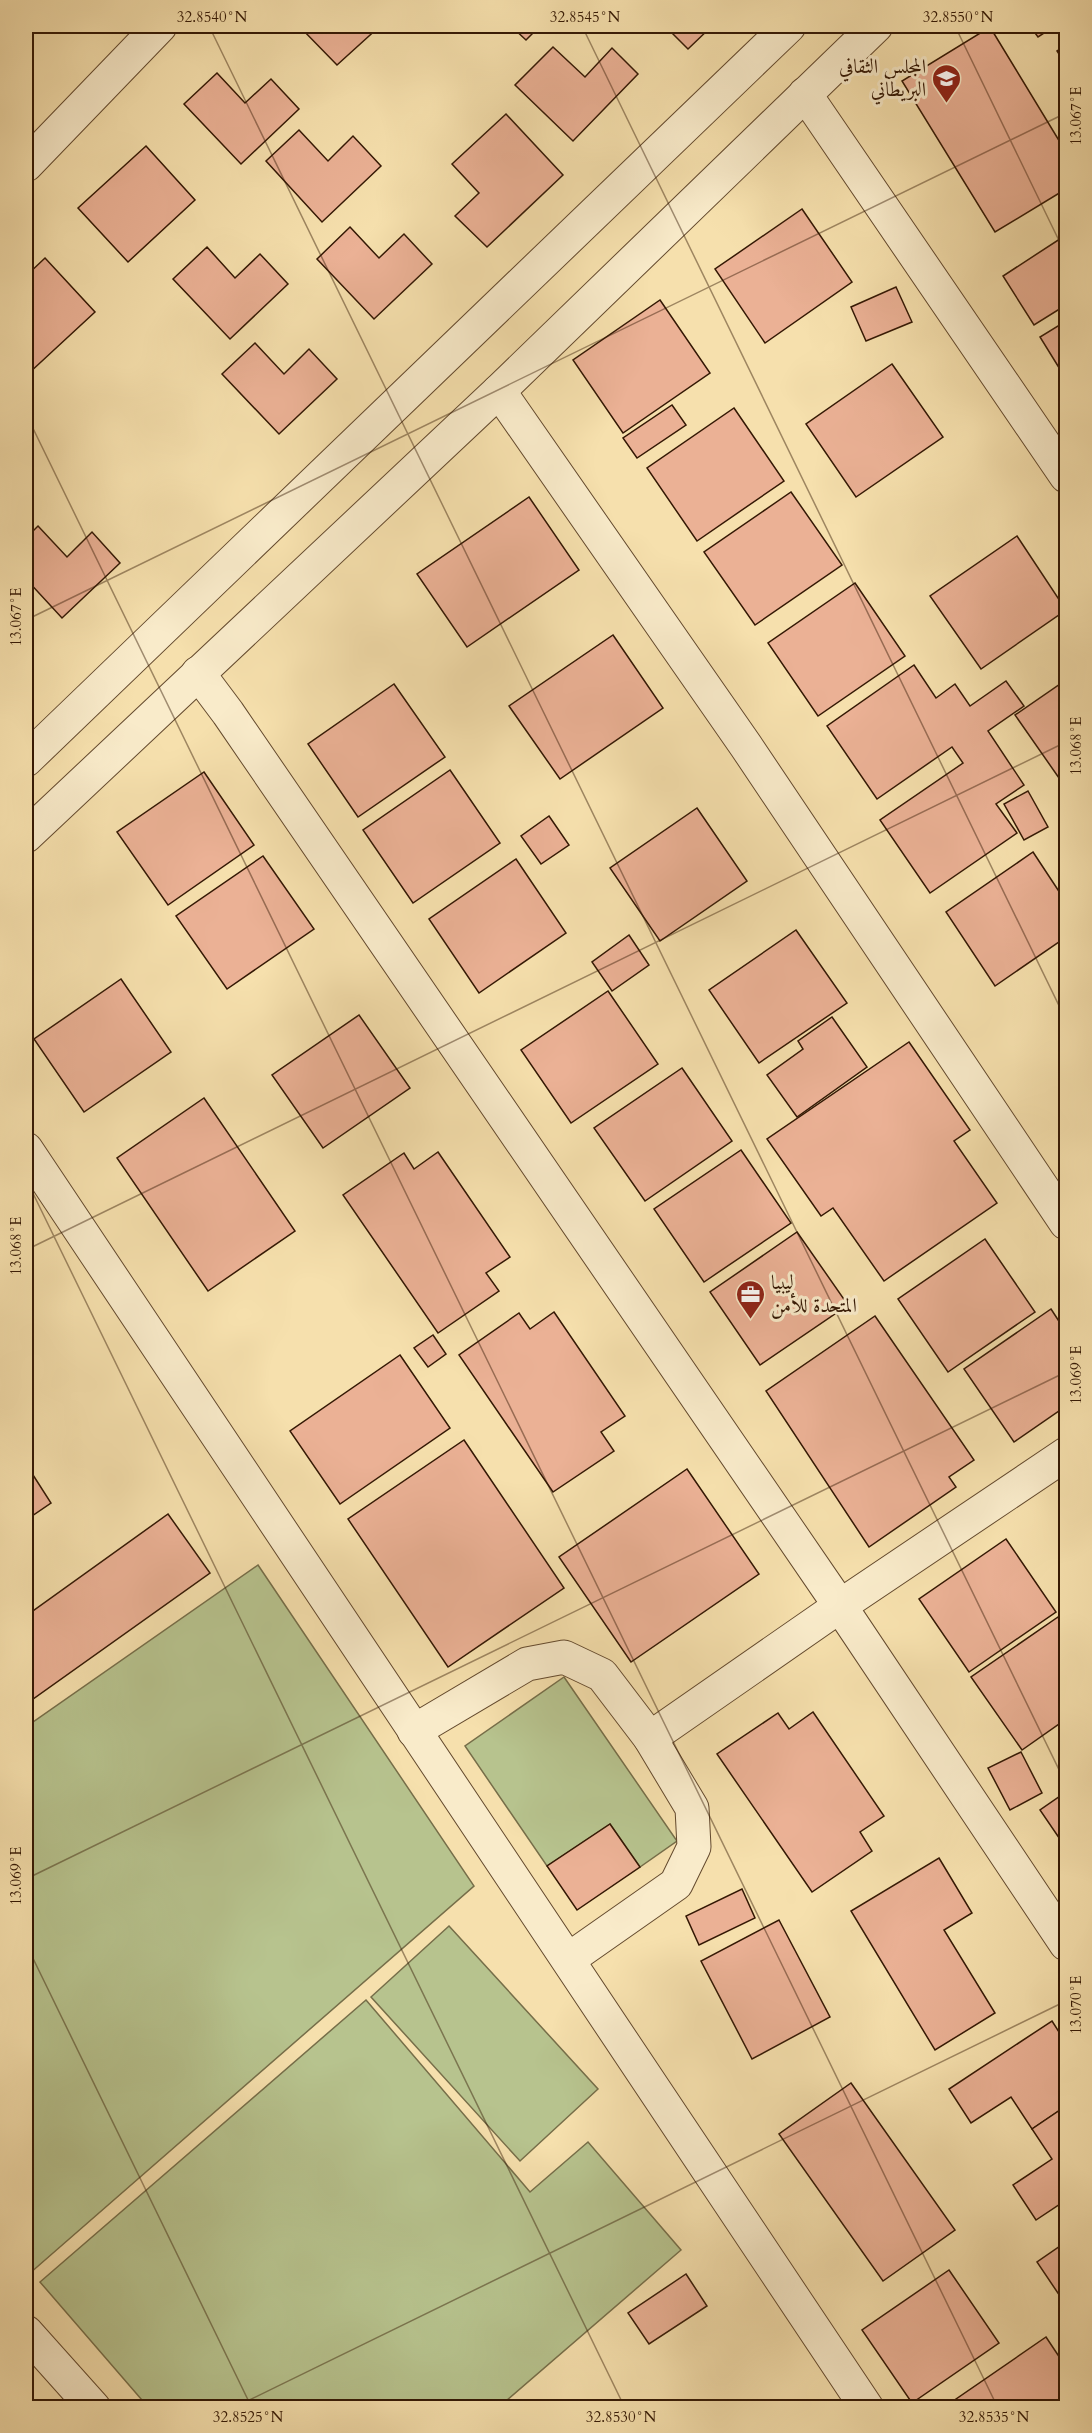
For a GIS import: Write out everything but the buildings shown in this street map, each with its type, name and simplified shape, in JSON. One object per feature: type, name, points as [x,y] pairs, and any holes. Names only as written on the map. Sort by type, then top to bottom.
[{"type":"street","points":[[26,165],[160,26]]},
{"type":"street","points":[[26,760],[789,26]]},
{"type":"street","points":[[31,818],[198,673],[499,391],[876,26]]},
{"type":"street","points":[[806,94],[1066,476]]},
{"type":"street","points":[[499,391],[746,746],[1066,1222]]},
{"type":"street","points":[[198,673],[228,713],[840,1606],[1066,1944]]},
{"type":"street","points":[[26,1149],[867,2408]]},
{"type":"street","points":[[650,1738],[840,1606],[1066,1454]]},
{"type":"street","points":[[414,1731],[527,1664],[564,1657],[602,1675],[650,1738],[692,1808],[694,1847],[676,1884],[569,1959]]},
{"type":"street","points":[[26,2332],[94,2408]]},
{"type":"green space","points":[[258,1565],[474,1886],[29,2274],[26,2270],[26,1727]]},
{"type":"green space","points":[[564,1677],[677,1841],[640,1867],[610,1824],[547,1866],[465,1746]]},
{"type":"green space","points":[[449,1926],[598,2089],[520,2161],[371,1997]]},
{"type":"green space","points":[[366,2000],[530,2192],[588,2142],[681,2250],[499,2407],[148,2407],[40,2282]]},
{"type":"place","name":"المجلس الثقافي البريطاني","points":[[947,104]]},
{"type":"place","name":"ليبيا المتحدة للأمن","points":[[750,1320]]}]
